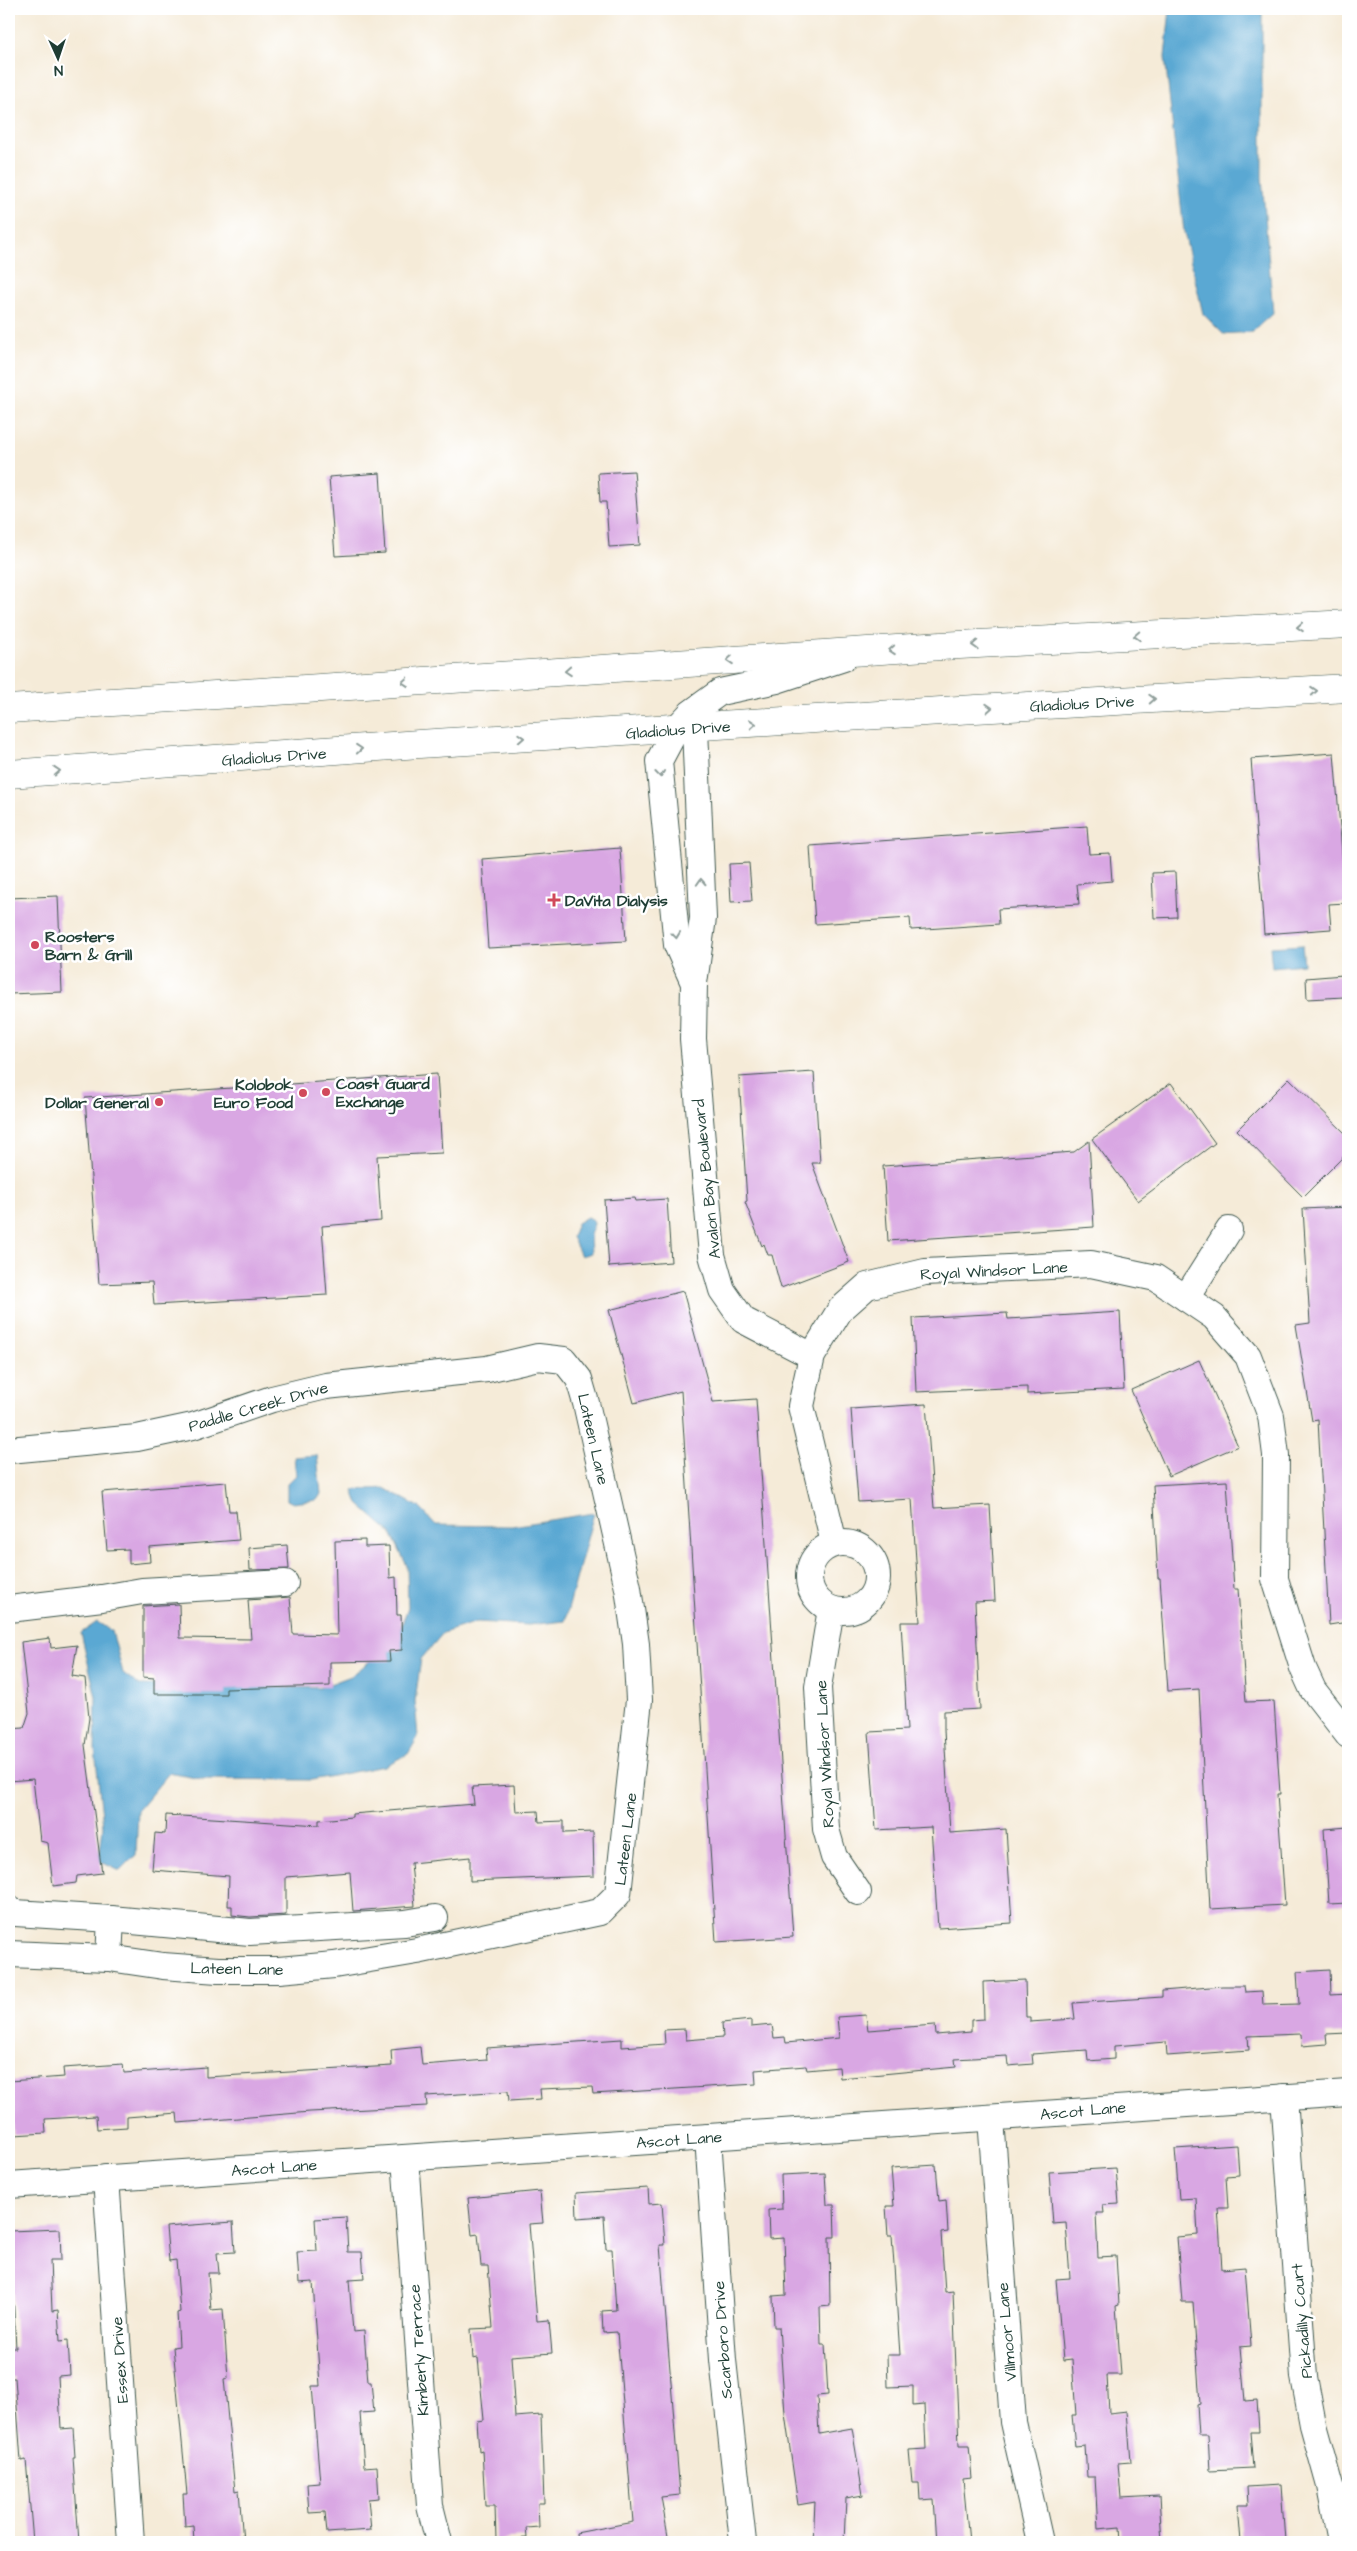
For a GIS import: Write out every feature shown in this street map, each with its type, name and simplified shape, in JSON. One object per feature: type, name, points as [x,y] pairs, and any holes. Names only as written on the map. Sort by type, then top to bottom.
[{"type":"main road","points":[[9,709],[861,652],[1348,624]]},
{"type":"main road","name":"Gladiolus Drive","points":[[9,774],[419,744],[686,729],[941,710],[1348,688]]},
{"type":"street","name":"Avalon Bay Boulevard","points":[[812,1356],[743,1320],[722,1290],[712,1255],[693,1039],[694,983],[703,918],[686,729],[691,713],[720,692],[777,680],[861,652]]},
{"type":"street","name":"Avalon Bay Boulevard","points":[[686,729],[659,761],[677,945],[694,983]]},
{"type":"street","points":[[1186,1298],[1229,1230]]},
{"type":"street","name":"Royal Windsor Lane","points":[[834,1543],[801,1406],[812,1356],[840,1310],[867,1286],[924,1272],[1091,1264],[1156,1278],[1214,1317],[1248,1356],[1271,1416],[1276,1455],[1275,1579],[1303,1668],[1313,1690],[1348,1735]]},
{"type":"street","name":"Lateen Lane","points":[[9,1954],[108,1958],[163,1966],[218,1970],[300,1968],[417,1951],[600,1912],[618,1894],[639,1700],[636,1644],[628,1588],[579,1379],[564,1360],[538,1357],[507,1366]]},
{"type":"street","name":"Paddle Creek Drive","points":[[9,1450],[137,1438],[193,1426],[272,1399],[326,1386],[507,1366]]},
{"type":"street","points":[[846,1542],[857,1545],[868,1552],[874,1561],[878,1573],[877,1586],[872,1597],[863,1605],[843,1611],[831,1609],[821,1603],[813,1594],[809,1582],[810,1568],[814,1557],[823,1548],[834,1543],[846,1542]]},
{"type":"street","points":[[9,1608],[102,1598],[142,1591],[285,1583]]},
{"type":"street","name":"Royal Windsor Lane","points":[[831,1609],[818,1686],[826,1829],[834,1857],[858,1892]]},
{"type":"street","points":[[9,1909],[15,1913],[111,1919],[250,1932],[405,1923],[435,1918]]},
{"type":"street","points":[[108,1958],[111,1919]]},
{"type":"street","points":[[300,1929],[300,1968]]},
{"type":"street","name":"Ascot Lane","points":[[9,2185],[1348,2092]]},
{"type":"street","name":"Pickadilly Court","points":[[1284,2097],[1304,2376],[1313,2425],[1330,2486],[1341,2542]]},
{"type":"street","name":"Villmoor Lane","points":[[991,2118],[1013,2422],[1040,2542]]},
{"type":"street","name":"Scarboro Drive","points":[[708,2137],[723,2360],[743,2542]]},
{"type":"street","name":"Kimberly Terrace","points":[[405,2158],[429,2487],[439,2542]]},
{"type":"street","name":"Essex Drive","points":[[106,2178],[131,2542]]},
{"type":"water","points":[[1170,9],[1262,9],[1262,178],[1273,313],[1252,332],[1223,334],[1203,314],[1184,232],[1165,57]]},
{"type":"water","points":[[1302,945],[1304,964],[1272,967],[1270,947]]},
{"type":"water","points":[[587,1217],[593,1220],[594,1224],[590,1235],[591,1253],[581,1256],[572,1237],[577,1223]]},
{"type":"water","points":[[317,1455],[321,1494],[317,1500],[293,1503],[287,1500],[287,1484],[296,1475],[294,1457]]},
{"type":"water","points":[[384,1488],[419,1507],[436,1525],[512,1526],[594,1513],[565,1621],[528,1625],[477,1622],[443,1633],[421,1659],[415,1701],[418,1737],[408,1754],[384,1766],[312,1780],[201,1779],[169,1773],[138,1810],[136,1855],[120,1871],[99,1861],[103,1826],[95,1749],[96,1697],[81,1633],[97,1622],[112,1631],[123,1673],[139,1685],[319,1688],[351,1676],[397,1640],[408,1607],[407,1566],[391,1533],[358,1504],[353,1490]]},
{"type":"building","points":[[634,471],[640,545],[609,547],[606,502],[600,502],[598,473]]},
{"type":"building","points":[[380,473],[385,553],[335,556],[329,477]]},
{"type":"building","points":[[1334,753],[1346,903],[1329,904],[1331,929],[1264,934],[1251,759]]},
{"type":"building","points":[[1087,826],[1089,854],[1110,853],[1112,881],[1077,884],[1079,904],[998,909],[999,924],[911,930],[910,918],[815,924],[810,846]]},
{"type":"building","name":"DaVita Dialysis","points":[[620,848],[626,941],[488,948],[482,859]]},
{"type":"building","points":[[749,863],[752,901],[731,902],[729,864]]},
{"type":"building","points":[[1175,872],[1177,917],[1154,918],[1152,873]]},
{"type":"building","name":"Roosters Barn & Grill","points":[[58,896],[62,992],[9,994],[9,898]]},
{"type":"building","points":[[1343,975],[1344,997],[1307,999],[1306,978]]},
{"type":"building","points":[[814,1072],[820,1163],[812,1163],[849,1262],[781,1288],[772,1255],[768,1255],[764,1244],[762,1246],[745,1202],[747,1201],[739,1077]]},
{"type":"building","points":[[437,1074],[442,1153],[377,1156],[381,1221],[322,1226],[327,1295],[154,1305],[152,1282],[99,1284],[85,1098]]},
{"type":"building","points":[[1289,1078],[1348,1136],[1348,1152],[1303,1197],[1237,1130]]},
{"type":"building","points":[[1171,1083],[1215,1143],[1138,1201],[1092,1139]]},
{"type":"building","points":[[1089,1141],[1094,1227],[888,1241],[883,1166],[1074,1152]]},
{"type":"building","points":[[635,1198],[636,1201],[667,1199],[671,1262],[609,1267],[604,1200]]},
{"type":"building","points":[[1348,1207],[1348,1622],[1329,1625],[1318,1420],[1312,1421],[1296,1325],[1310,1323],[1303,1209]]},
{"type":"building","points":[[683,1291],[713,1402],[756,1399],[793,1937],[716,1942],[681,1391],[634,1403],[609,1310]]},
{"type":"building","points":[[1120,1312],[1124,1389],[1027,1394],[1027,1387],[916,1392],[913,1318],[1007,1313],[1008,1319]]},
{"type":"building","points":[[1199,1360],[1238,1446],[1169,1476],[1131,1390]]},
{"type":"building","points":[[926,1404],[934,1508],[990,1505],[995,1601],[975,1602],[980,1709],[944,1711],[944,1730],[950,1833],[1006,1829],[1012,1923],[938,1928],[931,1827],[876,1830],[869,1732],[907,1730],[901,1622],[920,1622],[912,1499],[858,1502],[851,1409]]},
{"type":"building","points":[[1227,1481],[1234,1589],[1238,1589],[1246,1702],[1274,1701],[1280,1794],[1277,1794],[1285,1905],[1210,1909],[1199,1689],[1168,1691],[1160,1578],[1158,1578],[1153,1485]]},
{"type":"building","points":[[226,1482],[229,1511],[236,1511],[239,1540],[149,1547],[150,1562],[129,1564],[129,1549],[107,1550],[102,1492]]},
{"type":"building","points":[[365,1540],[365,1547],[389,1546],[390,1578],[396,1577],[397,1615],[401,1615],[402,1650],[389,1651],[390,1661],[330,1662],[330,1686],[226,1689],[226,1694],[154,1694],[154,1678],[143,1677],[143,1606],[179,1604],[180,1638],[251,1639],[248,1600],[290,1597],[293,1634],[337,1635],[335,1541]]},
{"type":"building","points":[[287,1545],[289,1569],[250,1570],[249,1548]]},
{"type":"building","points":[[50,1638],[51,1648],[77,1645],[72,1676],[85,1678],[89,1718],[85,1745],[102,1873],[77,1876],[76,1883],[53,1886],[48,1843],[40,1841],[33,1779],[9,1781],[9,1729],[24,1728],[29,1713],[21,1642]]},
{"type":"building","points":[[514,1785],[516,1812],[538,1811],[539,1822],[564,1821],[564,1833],[593,1832],[594,1876],[470,1881],[470,1857],[411,1863],[415,1906],[353,1911],[350,1872],[286,1877],[286,1915],[250,1917],[232,1915],[232,1906],[228,1906],[229,1876],[152,1870],[155,1833],[165,1834],[166,1815],[319,1825],[319,1820],[352,1817],[352,1814],[474,1804],[472,1787]]},
{"type":"building","points":[[1348,1827],[1348,1903],[1329,1904],[1324,1829]]},
{"type":"building","points":[[1330,1970],[1331,1995],[1348,1994],[1348,2033],[1326,2034],[1327,2044],[1302,2046],[1301,2034],[1248,2036],[1249,2050],[1167,2056],[1166,2042],[1114,2046],[1114,2059],[1088,2061],[1087,2050],[1032,2054],[1033,2064],[1008,2066],[1007,2056],[955,2059],[956,2067],[840,2078],[839,2067],[807,2070],[806,2066],[755,2070],[756,2084],[593,2094],[592,2087],[540,2089],[541,2099],[509,2101],[508,2091],[426,2096],[427,2106],[310,2112],[178,2123],[177,2113],[127,2117],[127,2127],[97,2129],[96,2116],[45,2119],[46,2133],[14,2135],[13,2124],[9,2125],[9,2081],[64,2077],[63,2068],[123,2064],[124,2073],[206,2067],[206,2077],[392,2066],[391,2050],[420,2047],[422,2065],[487,2060],[486,2048],[622,2039],[622,2047],[665,2044],[664,2030],[685,2029],[686,2040],[723,2037],[722,2023],[751,2020],[751,2027],[772,2025],[774,2038],[785,2037],[786,2043],[839,2038],[837,2017],[866,2015],[868,2030],[935,2025],[936,2035],[971,2032],[971,2020],[984,2019],[983,1982],[1025,1980],[1026,2017],[1030,2017],[1030,2022],[1075,2019],[1073,2003],[1162,1997],[1162,1991],[1222,1986],[1244,1986],[1245,1992],[1262,1991],[1263,2005],[1299,2004],[1297,1972]]},
{"type":"building","points":[[1237,2145],[1239,2175],[1226,2176],[1228,2208],[1218,2208],[1222,2269],[1245,2267],[1251,2346],[1240,2347],[1245,2401],[1257,2400],[1259,2432],[1250,2432],[1253,2468],[1210,2470],[1208,2435],[1199,2435],[1197,2405],[1200,2404],[1193,2302],[1182,2302],[1177,2237],[1198,2235],[1196,2198],[1179,2199],[1175,2149]]},
{"type":"building","points":[[936,2165],[939,2201],[946,2200],[948,2232],[941,2233],[945,2292],[953,2291],[959,2446],[969,2446],[972,2478],[963,2479],[969,2542],[937,2542],[934,2499],[920,2500],[919,2483],[912,2483],[909,2450],[926,2449],[924,2404],[913,2405],[913,2386],[888,2387],[887,2355],[900,2355],[892,2236],[888,2236],[886,2206],[894,2206],[891,2168]]},
{"type":"building","points":[[1116,2168],[1119,2204],[1103,2205],[1104,2213],[1096,2213],[1098,2257],[1116,2256],[1119,2305],[1116,2306],[1121,2375],[1107,2375],[1109,2413],[1127,2411],[1131,2462],[1118,2463],[1121,2498],[1159,2496],[1162,2542],[1121,2542],[1120,2527],[1098,2529],[1095,2477],[1087,2477],[1085,2446],[1075,2447],[1072,2415],[1076,2415],[1072,2360],[1063,2361],[1056,2279],[1070,2278],[1066,2223],[1053,2224],[1049,2172]]},
{"type":"building","points":[[825,2173],[827,2205],[834,2205],[835,2237],[829,2237],[830,2306],[820,2307],[821,2344],[825,2344],[828,2395],[817,2396],[819,2434],[852,2428],[863,2495],[846,2498],[844,2542],[813,2542],[815,2502],[798,2505],[785,2414],[779,2327],[774,2327],[773,2296],[786,2295],[784,2238],[769,2239],[768,2210],[782,2209],[781,2175]]},
{"type":"building","points":[[648,2188],[649,2204],[662,2203],[665,2245],[660,2245],[680,2495],[661,2497],[669,2542],[577,2542],[576,2533],[633,2522],[617,2332],[603,2333],[602,2311],[616,2310],[612,2249],[606,2249],[604,2216],[577,2218],[576,2193]]},
{"type":"building","points":[[540,2191],[543,2223],[529,2224],[537,2321],[549,2320],[552,2353],[511,2356],[515,2417],[541,2415],[544,2503],[538,2503],[539,2527],[526,2528],[527,2538],[496,2540],[495,2506],[485,2506],[482,2450],[479,2451],[477,2421],[484,2420],[478,2358],[473,2359],[471,2329],[493,2328],[488,2266],[481,2266],[478,2234],[472,2235],[468,2198]]},
{"type":"building","points":[[346,2217],[348,2252],[362,2252],[364,2279],[349,2280],[353,2332],[364,2331],[368,2382],[371,2382],[374,2412],[360,2413],[364,2467],[377,2466],[379,2498],[368,2499],[371,2530],[327,2533],[325,2512],[309,2513],[307,2484],[320,2483],[312,2386],[320,2386],[313,2282],[299,2283],[297,2252],[317,2251],[315,2219]]},
{"type":"building","points":[[233,2222],[235,2252],[217,2253],[219,2273],[208,2273],[211,2310],[223,2309],[228,2378],[224,2379],[235,2491],[239,2490],[243,2542],[194,2542],[193,2525],[185,2526],[183,2494],[187,2494],[173,2347],[179,2346],[177,2313],[180,2312],[176,2260],[169,2261],[166,2227]]},
{"type":"building","points":[[60,2229],[61,2260],[50,2260],[52,2311],[58,2310],[60,2341],[68,2340],[70,2375],[58,2376],[61,2429],[73,2428],[75,2457],[73,2457],[79,2542],[33,2542],[26,2460],[21,2461],[15,2378],[9,2378],[9,2348],[16,2348],[13,2293],[9,2293],[9,2231]]},
{"type":"building","points":[[1281,2485],[1285,2542],[1241,2542],[1238,2505],[1248,2505],[1247,2487]]},
{"type":"place","name":"DaVita Dialysis","points":[[554,900]]},
{"type":"place","name":"Roosters Barn & Grill","points":[[35,945]]},
{"type":"place","name":"Coast Guard Exchange","points":[[326,1092]]},
{"type":"place","name":"Kolobok Euro Food","points":[[303,1093]]},
{"type":"place","name":"Dollar General","points":[[159,1102]]}]
